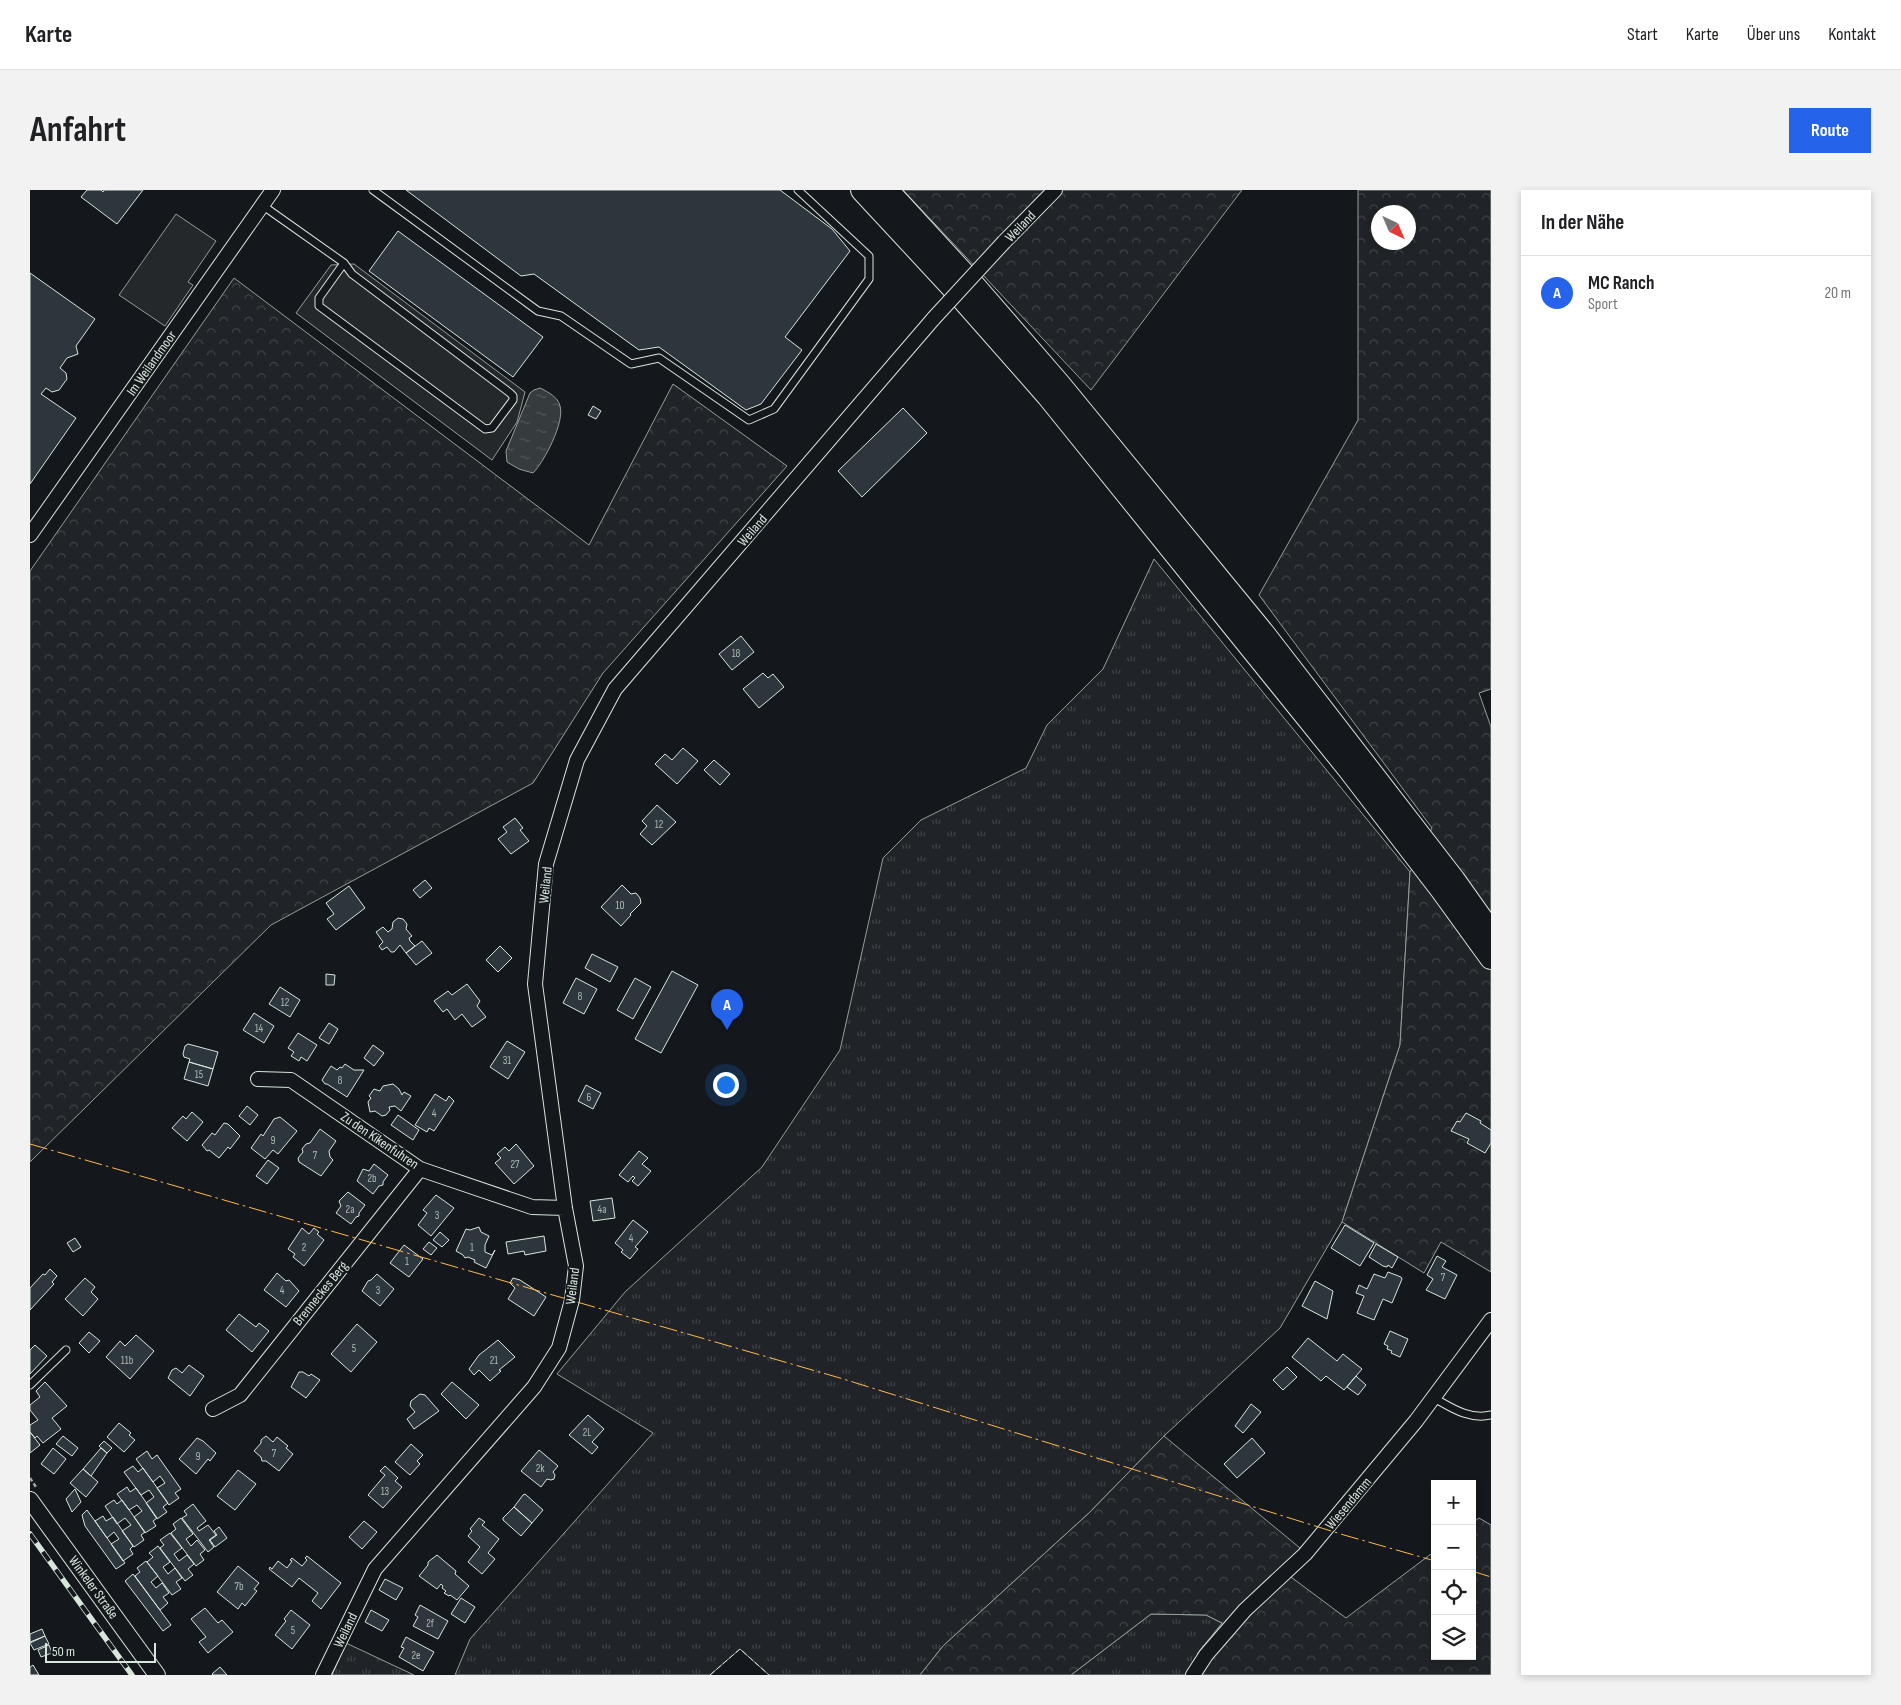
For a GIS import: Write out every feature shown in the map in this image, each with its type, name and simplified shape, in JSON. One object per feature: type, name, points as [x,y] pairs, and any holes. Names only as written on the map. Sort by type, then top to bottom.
[{"type":"highway","points":[[862,190],[952,287],[1048,396],[1348,768],[1441,889],[1491,958]]},
{"type":"highway","points":[[887,190],[964,274],[1060,385],[1251,618],[1454,880],[1491,932]]},
{"type":"street","name":"Im Weilandmoor","points":[[30,535],[184,308],[272,190]]},
{"type":"street","name":"Weiland","points":[[323,1675],[376,1569],[534,1387],[559,1348],[572,1300],[576,1266],[565,1208],[535,984],[546,864],[577,760],[615,689],[934,318],[1055,190]]},
{"type":"street","name":"Zu den Kikenfuhren","points":[[258,1079],[291,1080],[420,1168],[532,1207],[565,1208]]},
{"type":"street","name":"Brenneckes Berg","points":[[213,1408],[240,1395],[420,1168]]},
{"type":"street","name":"Wiesendamm","points":[[1192,1675],[1206,1655],[1245,1610],[1305,1554],[1434,1398],[1491,1320]]},
{"type":"street","name":"Winkeler Straße","points":[[30,1500],[157,1675]]},
{"type":"lane","points":[[373,190],[380,193],[538,311],[561,316],[631,364],[659,358],[749,420],[774,409],[869,279],[869,256],[798,190]]},
{"type":"lane","points":[[262,205],[344,263],[352,274],[513,396],[513,400],[492,428],[485,429],[319,306],[318,298],[344,263]]},
{"type":"lane","points":[[30,1385],[66,1350]]},
{"type":"lane","points":[[1434,1398],[1462,1413],[1481,1416],[1491,1415]]},
{"type":"green space","points":[[903,190],[1242,190],[1091,390]]},
{"type":"green space","points":[[1358,190],[1491,190],[1491,689],[1479,693],[1491,727],[1491,1272],[1441,1242],[1424,1273],[1342,1222],[1400,1045],[1410,872],[1432,828],[1259,595],[1358,420]]},
{"type":"green space","points":[[234,278],[589,545],[673,384],[787,466],[603,673],[533,783],[271,925],[30,1162],[30,571]]},
{"type":"green space","points":[[1154,559],[1410,872],[1400,1045],[1342,1222],[1280,1328],[1164,1436],[1089,1513],[943,1646],[920,1675],[769,1675],[740,1649],[710,1675],[455,1675],[470,1639],[653,1433],[557,1374],[625,1292],[762,1167],[840,1050],[883,858],[921,820],[1026,768],[1047,725],[1103,669]]},
{"type":"green space","points":[[1164,1436],[1300,1548],[1291,1577],[1346,1618],[1431,1554],[1431,1660],[1476,1660],[1476,1520],[1479,1518],[1491,1525],[1491,1675],[1202,1675],[1208,1665],[1197,1654],[1222,1623],[1206,1615],[1151,1614],[1071,1675],[920,1675],[943,1646],[1089,1513]]},
{"type":"green space","points":[[1151,1614],[1206,1615],[1222,1623],[1219,1675],[1071,1675]]},
{"type":"green space","points":[[346,1643],[414,1675],[332,1675]]},
{"type":"shaded area","points":[[176,214],[216,241],[188,282],[193,285],[165,326],[119,295]]},
{"type":"shaded area","points":[[354,264],[525,392],[517,422],[492,460],[296,313],[331,265]]},
{"type":"water","points":[[540,388],[555,397],[560,406],[561,413],[557,431],[543,460],[533,473],[519,469],[507,462],[506,451],[530,393]]},
{"type":"building","points":[[87,190],[101,190],[103,192],[104,190],[143,190],[117,224],[81,197]]},
{"type":"building","points":[[406,190],[780,190],[832,229],[850,251],[785,337],[802,350],[761,404],[746,410],[659,347],[639,350],[534,274],[521,276]]},
{"type":"building","points":[[398,231],[543,337],[513,377],[369,271]]},
{"type":"building","points":[[30,273],[95,319],[76,346],[78,354],[67,358],[60,368],[66,373],[67,379],[59,390],[52,392],[46,388],[41,394],[76,418],[30,484]]},
{"type":"building","points":[[593,406],[601,411],[596,419],[588,415]]},
{"type":"building","points":[[903,408],[927,433],[862,497],[838,471]]},
{"type":"building","points":[[741,636],[754,652],[732,670],[719,654]]},
{"type":"building","points":[[763,673],[768,678],[773,674],[784,687],[759,708],[743,689]]},
{"type":"building","points":[[683,748],[698,761],[677,784],[655,764],[665,754],[672,760]]},
{"type":"building","points":[[714,760],[730,774],[720,785],[704,770]]},
{"type":"building","points":[[657,805],[676,822],[652,845],[640,834],[647,826],[642,821]]},
{"type":"building","points":[[515,818],[523,828],[520,830],[529,841],[511,854],[498,839],[507,832],[503,827]]},
{"type":"building","points":[[425,880],[432,888],[420,898],[413,890]]},
{"type":"building","points":[[622,885],[631,894],[636,893],[641,903],[621,926],[601,907]]},
{"type":"building","points":[[349,886],[365,908],[336,930],[327,919],[334,914],[326,903]]},
{"type":"building","points":[[398,918],[403,919],[407,924],[406,929],[412,936],[409,938],[410,941],[415,946],[406,953],[400,945],[394,952],[391,952],[387,947],[382,950],[379,946],[383,942],[376,932],[383,927],[388,932],[392,929],[393,922]]},
{"type":"building","points":[[422,941],[432,953],[416,965],[406,953]]},
{"type":"building","points":[[500,946],[512,958],[498,972],[486,960]]},
{"type":"building","points":[[592,954],[618,967],[610,982],[585,968]]},
{"type":"building","points":[[672,971],[698,985],[661,1053],[635,1039]]},
{"type":"building","points":[[326,974],[335,975],[334,985],[326,985]]},
{"type":"building","points":[[576,978],[597,989],[584,1014],[563,1003]]},
{"type":"building","points":[[635,978],[651,987],[633,1019],[617,1010]]},
{"type":"building","points":[[467,984],[480,1001],[477,1006],[486,1017],[472,1027],[462,1014],[455,1020],[447,1009],[443,1012],[434,1001],[448,991],[452,995]]},
{"type":"building","points":[[280,987],[300,1000],[290,1017],[269,1004]]},
{"type":"building","points":[[254,1013],[274,1026],[264,1043],[243,1030]]},
{"type":"building","points":[[329,1023],[338,1029],[329,1044],[319,1038]]},
{"type":"building","points":[[298,1033],[317,1045],[307,1061],[301,1057],[299,1061],[291,1056],[294,1052],[288,1048]]},
{"type":"building","points":[[507,1041],[525,1052],[508,1079],[490,1067]]},
{"type":"building","points":[[188,1044],[218,1052],[213,1069],[189,1062],[190,1059],[184,1057],[185,1046]]},
{"type":"building","points":[[373,1045],[384,1053],[374,1066],[364,1058]]},
{"type":"building","points":[[189,1062],[213,1069],[208,1086],[184,1079]]},
{"type":"building","points":[[345,1064],[354,1070],[364,1070],[347,1097],[325,1084],[322,1080],[331,1066],[337,1070]]},
{"type":"building","points":[[393,1084],[402,1095],[404,1092],[411,1096],[401,1111],[395,1106],[389,1107],[390,1110],[386,1115],[382,1116],[375,1111],[370,1112],[368,1102],[371,1098],[369,1096],[374,1089],[380,1091],[383,1086]]},
{"type":"building","points":[[586,1085],[601,1093],[593,1109],[578,1101]]},
{"type":"building","points":[[435,1094],[446,1101],[449,1096],[454,1101],[434,1131],[429,1128],[427,1132],[415,1125]]},
{"type":"building","points":[[247,1106],[258,1115],[250,1125],[239,1116]]},
{"type":"building","points":[[192,1112],[203,1122],[187,1141],[172,1128],[183,1116],[186,1119]]},
{"type":"building","points":[[1466,1113],[1481,1121],[1480,1123],[1491,1130],[1491,1143],[1485,1153],[1467,1143],[1469,1139],[1451,1131],[1457,1121],[1460,1122]]},
{"type":"building","points":[[398,1115],[419,1130],[413,1140],[391,1125]]},
{"type":"building","points":[[280,1117],[297,1131],[278,1154],[273,1150],[265,1159],[251,1148],[261,1134],[263,1136],[274,1119]]},
{"type":"building","points":[[224,1123],[228,1124],[240,1136],[230,1149],[228,1147],[219,1158],[209,1150],[207,1151],[202,1145],[212,1133],[215,1135]]},
{"type":"building","points":[[320,1129],[336,1141],[329,1151],[330,1157],[333,1160],[321,1176],[299,1162],[298,1158],[303,1152],[302,1149],[306,1144],[310,1143]]},
{"type":"building","points":[[516,1144],[534,1166],[514,1184],[495,1163],[501,1158],[497,1154],[505,1147],[509,1151]]},
{"type":"building","points":[[639,1151],[648,1158],[642,1164],[651,1171],[638,1186],[632,1181],[635,1178],[633,1176],[628,1182],[619,1175]]},
{"type":"building","points":[[268,1160],[279,1168],[267,1184],[256,1176]]},
{"type":"building","points":[[374,1164],[388,1175],[383,1185],[379,1186],[373,1194],[357,1181],[363,1169],[369,1171]]},
{"type":"building","points":[[348,1192],[365,1205],[359,1216],[351,1224],[336,1213],[341,1206],[339,1201]]},
{"type":"building","points":[[436,1195],[454,1208],[431,1236],[418,1225],[427,1213],[423,1210]]},
{"type":"building","points":[[612,1198],[615,1218],[593,1221],[590,1201]]},
{"type":"building","points":[[633,1220],[648,1232],[635,1247],[638,1249],[630,1259],[621,1252],[623,1250],[615,1243]]},
{"type":"building","points":[[1345,1225],[1374,1243],[1360,1266],[1331,1248]]},
{"type":"building","points":[[479,1227],[481,1232],[489,1236],[485,1245],[485,1252],[492,1255],[495,1250],[486,1268],[474,1262],[475,1260],[468,1257],[465,1258],[456,1251],[466,1229],[470,1230]]},
{"type":"building","points":[[302,1228],[309,1234],[314,1228],[319,1232],[317,1234],[324,1240],[304,1266],[293,1257],[295,1254],[288,1249]]},
{"type":"building","points":[[440,1232],[449,1240],[442,1247],[433,1240]]},
{"type":"building","points":[[544,1236],[546,1251],[525,1255],[524,1251],[508,1254],[506,1242]]},
{"type":"building","points":[[75,1238],[81,1247],[73,1252],[67,1243]]},
{"type":"building","points":[[429,1242],[437,1248],[431,1255],[423,1249]]},
{"type":"building","points":[[1376,1244],[1398,1257],[1392,1268],[1388,1265],[1387,1267],[1383,1266],[1369,1257]]},
{"type":"building","points":[[404,1245],[423,1259],[409,1277],[390,1263]]},
{"type":"building","points":[[1437,1256],[1446,1261],[1442,1267],[1457,1275],[1445,1299],[1426,1290],[1433,1279],[1427,1275]]},
{"type":"building","points":[[50,1269],[57,1276],[52,1282],[54,1284],[30,1310],[30,1288]]},
{"type":"building","points":[[1388,1272],[1402,1279],[1392,1303],[1383,1299],[1374,1320],[1357,1313],[1364,1296],[1356,1293],[1359,1285],[1367,1289],[1374,1274],[1385,1278]]},
{"type":"building","points":[[277,1273],[286,1281],[289,1280],[299,1291],[286,1307],[264,1290]]},
{"type":"building","points":[[377,1274],[394,1289],[380,1306],[362,1291],[368,1281]]},
{"type":"building","points":[[85,1278],[95,1287],[91,1292],[98,1299],[83,1316],[65,1299]]},
{"type":"building","points":[[513,1278],[520,1280],[546,1297],[534,1316],[508,1299],[515,1288],[510,1283]]},
{"type":"building","points":[[1315,1281],[1333,1291],[1327,1319],[1302,1306]]},
{"type":"building","points":[[239,1314],[256,1327],[259,1323],[269,1331],[252,1352],[226,1330]]},
{"type":"building","points":[[357,1324],[377,1342],[351,1372],[331,1354]]},
{"type":"building","points":[[1390,1331],[1408,1339],[1400,1357],[1391,1353],[1392,1351],[1387,1349],[1388,1346],[1384,1344]]},
{"type":"building","points":[[89,1332],[100,1341],[89,1353],[79,1343]]},
{"type":"building","points":[[136,1335],[154,1351],[130,1379],[106,1357],[120,1341],[125,1346]]},
{"type":"building","points":[[1308,1338],[1337,1361],[1343,1354],[1362,1369],[1344,1390],[1326,1376],[1321,1381],[1292,1357]]},
{"type":"building","points":[[498,1340],[515,1357],[499,1370],[501,1371],[490,1381],[479,1370],[474,1375],[469,1369],[479,1355]]},
{"type":"building","points":[[35,1345],[47,1356],[30,1374],[30,1350]]},
{"type":"building","points":[[189,1365],[204,1376],[190,1396],[168,1378],[172,1370],[176,1368],[182,1373]]},
{"type":"building","points":[[1287,1367],[1297,1377],[1283,1390],[1273,1380]]},
{"type":"building","points":[[299,1372],[309,1376],[311,1374],[320,1380],[306,1398],[291,1387]]},
{"type":"building","points":[[1356,1376],[1366,1385],[1358,1395],[1347,1387]]},
{"type":"building","points":[[45,1382],[67,1406],[52,1418],[61,1429],[43,1443],[30,1432],[30,1425],[38,1420],[30,1410],[30,1405],[40,1397],[36,1391]]},
{"type":"building","points":[[452,1382],[479,1405],[466,1419],[441,1394]]},
{"type":"building","points":[[420,1394],[425,1395],[439,1411],[414,1429],[407,1419],[415,1412],[410,1406],[411,1401]]},
{"type":"building","points":[[1251,1404],[1261,1412],[1243,1433],[1235,1426]]},
{"type":"building","points":[[588,1415],[604,1429],[592,1442],[598,1447],[592,1454],[569,1435]]},
{"type":"building","points":[[119,1423],[131,1433],[129,1435],[135,1440],[124,1452],[107,1437]]},
{"type":"building","points":[[30,1432],[40,1445],[30,1453]]},
{"type":"building","points":[[63,1436],[78,1448],[72,1456],[56,1444]]},
{"type":"building","points":[[266,1436],[273,1442],[277,1437],[288,1446],[286,1448],[293,1454],[279,1471],[266,1461],[262,1461],[261,1457],[254,1451]]},
{"type":"building","points":[[197,1438],[216,1453],[210,1461],[208,1459],[196,1474],[179,1459]]},
{"type":"building","points":[[1252,1438],[1265,1453],[1237,1478],[1224,1464]]},
{"type":"building","points":[[104,1441],[112,1448],[107,1453],[99,1446]]},
{"type":"building","points":[[411,1444],[423,1455],[417,1461],[420,1464],[410,1475],[395,1462]]},
{"type":"building","points":[[53,1448],[66,1459],[54,1474],[41,1464]]},
{"type":"building","points":[[101,1448],[107,1453],[91,1476],[83,1469]]},
{"type":"building","points":[[539,1450],[558,1466],[553,1472],[555,1475],[554,1479],[547,1479],[541,1487],[521,1471]]},
{"type":"building","points":[[147,1451],[152,1459],[157,1455],[181,1489],[175,1493],[179,1498],[169,1505],[157,1488],[165,1483],[160,1476],[153,1482],[136,1459]]},
{"type":"building","points":[[133,1466],[138,1472],[143,1468],[168,1503],[163,1507],[167,1512],[157,1519],[146,1503],[154,1497],[149,1490],[141,1495],[124,1472]]},
{"type":"building","points":[[385,1466],[398,1478],[395,1481],[402,1487],[383,1508],[368,1495],[385,1475],[380,1471]]},
{"type":"building","points":[[83,1469],[98,1482],[86,1497],[70,1483]]},
{"type":"building","points":[[238,1470],[256,1484],[235,1510],[217,1496]]},
{"type":"building","points":[[127,1487],[130,1492],[136,1488],[157,1518],[153,1521],[156,1526],[145,1533],[134,1517],[142,1511],[137,1505],[129,1510],[117,1494]]},
{"type":"building","points":[[75,1489],[81,1502],[72,1512],[66,1499]]},
{"type":"building","points":[[525,1494],[543,1510],[532,1523],[514,1507]]},
{"type":"building","points":[[114,1500],[117,1504],[122,1500],[145,1532],[141,1535],[144,1540],[134,1547],[122,1531],[131,1525],[125,1518],[117,1524],[105,1506]]},
{"type":"building","points":[[193,1504],[206,1521],[197,1528],[199,1531],[208,1525],[216,1535],[209,1540],[214,1547],[208,1552],[182,1518],[187,1515],[184,1511]]},
{"type":"building","points":[[514,1507],[532,1523],[521,1536],[503,1520]]},
{"type":"building","points":[[87,1510],[125,1563],[116,1569],[85,1526],[82,1515]]},
{"type":"building","points":[[103,1516],[106,1521],[113,1517],[133,1546],[130,1549],[133,1554],[123,1561],[111,1544],[119,1539],[114,1532],[107,1538],[95,1521]]},
{"type":"building","points":[[181,1518],[193,1534],[186,1539],[191,1546],[197,1540],[205,1550],[200,1554],[204,1560],[196,1566],[171,1533],[176,1529],[173,1524]]},
{"type":"building","points":[[479,1518],[485,1522],[482,1525],[499,1539],[488,1553],[495,1559],[482,1574],[468,1562],[480,1547],[468,1536],[472,1531],[470,1529]]},
{"type":"building","points":[[364,1521],[377,1532],[362,1549],[349,1537]]},
{"type":"building","points":[[219,1527],[227,1538],[215,1547],[210,1540],[217,1535],[214,1531]]},
{"type":"building","points":[[170,1533],[182,1548],[174,1554],[179,1561],[187,1555],[194,1564],[188,1569],[193,1575],[185,1581],[160,1548],[164,1545],[160,1540]]},
{"type":"building","points":[[158,1546],[170,1562],[163,1567],[168,1574],[175,1568],[182,1578],[176,1582],[181,1589],[172,1595],[147,1562],[153,1557],[149,1553]]},
{"type":"building","points":[[437,1555],[456,1571],[455,1574],[469,1586],[457,1600],[444,1593],[446,1591],[442,1588],[441,1584],[437,1589],[419,1576],[428,1565],[428,1562]]},
{"type":"building","points":[[307,1556],[341,1583],[321,1609],[312,1601],[318,1593],[299,1578],[292,1587],[269,1569],[270,1567],[272,1569],[278,1561],[287,1568],[292,1558],[302,1566],[307,1560],[305,1558]]},
{"type":"building","points":[[146,1561],[158,1576],[151,1582],[156,1588],[162,1583],[169,1593],[163,1597],[168,1603],[160,1610],[135,1576],[140,1572],[137,1568]]},
{"type":"building","points":[[238,1566],[259,1583],[254,1589],[257,1591],[245,1606],[242,1603],[238,1609],[217,1592]]},
{"type":"building","points":[[133,1574],[171,1625],[163,1631],[125,1581]]},
{"type":"building","points":[[385,1579],[403,1588],[396,1600],[379,1590]]},
{"type":"building","points":[[461,1598],[475,1607],[465,1623],[451,1614]]},
{"type":"building","points":[[420,1605],[448,1621],[438,1639],[413,1626],[418,1617],[415,1615]]},
{"type":"building","points":[[205,1608],[218,1623],[222,1620],[233,1632],[208,1653],[199,1642],[206,1637],[191,1619]]},
{"type":"building","points":[[291,1610],[310,1625],[292,1649],[275,1635],[286,1621],[284,1619]]},
{"type":"building","points":[[371,1610],[389,1620],[382,1631],[365,1622]]},
{"type":"building","points":[[42,1629],[45,1636],[30,1642],[30,1634]]},
{"type":"building","points":[[45,1636],[49,1644],[34,1650],[30,1643]]},
{"type":"building","points":[[406,1637],[434,1652],[423,1671],[399,1657],[404,1648],[401,1647]]},
{"type":"building","points":[[49,1645],[52,1653],[41,1657],[38,1650]]},
{"type":"building","points":[[33,1665],[39,1675],[30,1675],[30,1667]]},
{"type":"building","points":[[220,1667],[227,1675],[212,1674]]},
{"type":"railway","points":[[30,1534],[132,1675]]},
{"type":"fence","points":[[710,1675],[740,1649],[769,1675]]},
{"type":"power","points":[[30,1144],[840,1378],[1344,1535],[1431,1560]]},
{"type":"power","points":[[1476,1572],[1491,1577]]},
{"type":"place","name":"MC Ranch","points":[[727,1030]]}]
